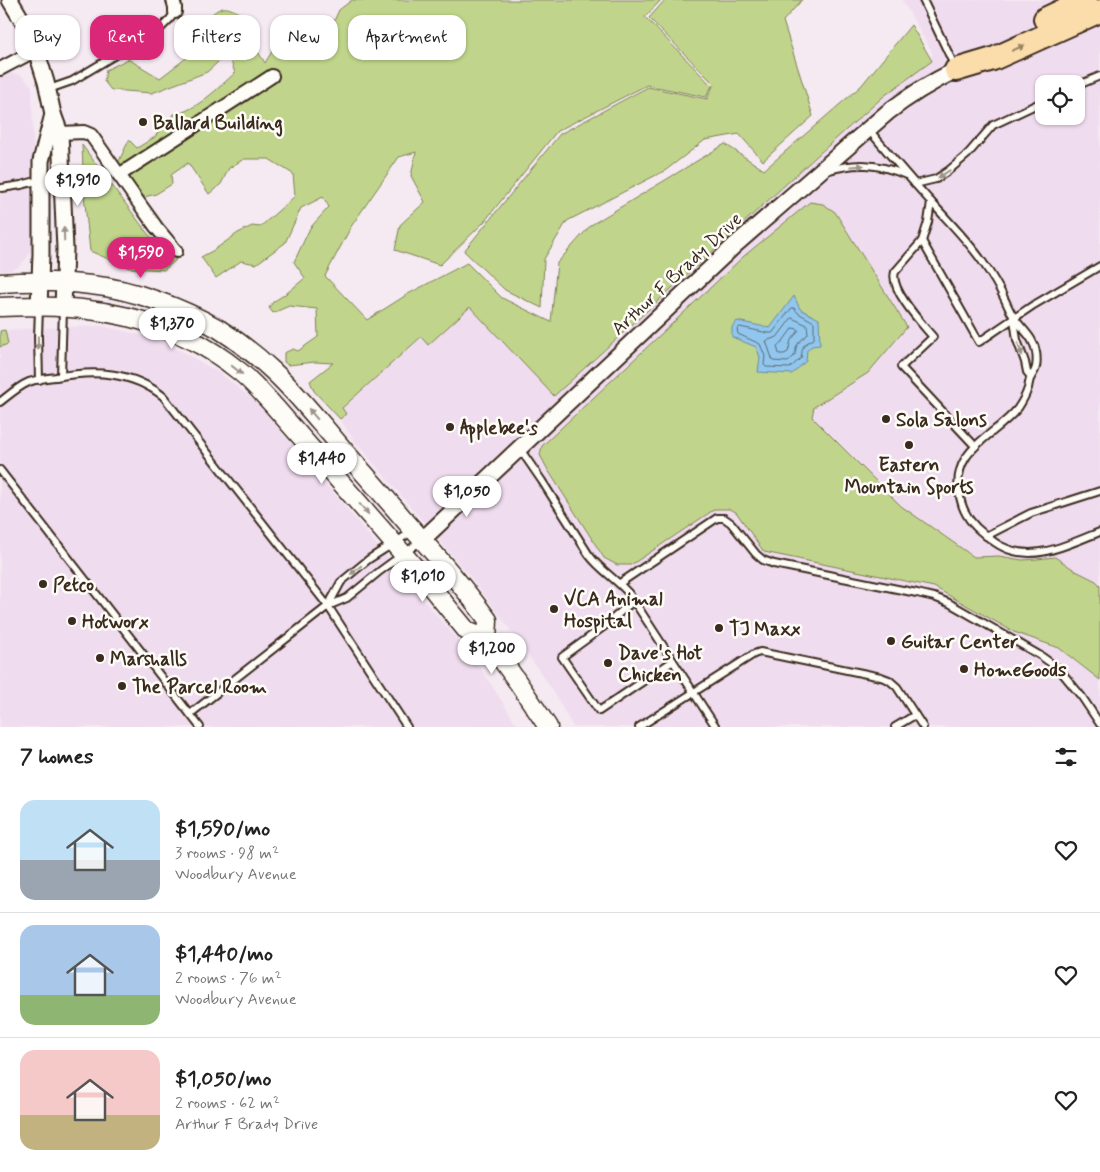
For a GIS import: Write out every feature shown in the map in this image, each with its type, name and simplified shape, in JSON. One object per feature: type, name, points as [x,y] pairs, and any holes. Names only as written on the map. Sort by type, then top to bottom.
[{"type":"highway","points":[[956,70],[986,46],[1085,0]]},
{"type":"highway","points":[[956,70],[993,59],[1100,11]]},
{"type":"main road","points":[[0,283],[64,282],[116,289],[184,311],[219,329],[238,342],[272,370],[305,404],[456,579],[488,620],[487,640]]},
{"type":"main road","points":[[0,307],[39,307],[102,311],[138,319],[159,326],[201,346],[238,370],[274,406],[467,631],[487,640],[548,727]]},
{"type":"street","points":[[12,0],[20,15]]},
{"type":"street","points":[[0,69],[17,60]]},
{"type":"street","points":[[39,60],[60,133],[65,249],[63,308]]},
{"type":"street","name":"Arthur F Brady Drive","points":[[418,535],[438,525],[735,245],[811,178],[907,97],[929,83],[956,70]]},
{"type":"street","points":[[118,175],[272,76]]},
{"type":"street","points":[[39,307],[41,161],[53,114]]},
{"type":"street","points":[[60,133],[84,132],[91,135],[156,227],[176,251]]},
{"type":"lane","points":[[923,0],[956,70]]},
{"type":"lane","points":[[48,89],[72,81],[162,27],[170,20],[174,6]]},
{"type":"lane","points":[[1085,82],[1100,76]]},
{"type":"lane","points":[[915,184],[939,177],[967,155],[993,125],[1035,105]]},
{"type":"lane","points":[[868,130],[982,261],[1014,318],[1028,334],[1036,351],[1035,371],[1030,377],[1028,388],[1018,407],[975,446],[961,467],[959,495],[971,522],[978,530],[1003,548],[1032,554],[1041,553],[1100,532]]},
{"type":"lane","points":[[811,178],[826,171],[859,165],[892,169],[908,176]]},
{"type":"lane","points":[[0,195],[1,186],[21,185],[41,179]]},
{"type":"lane","points":[[931,202],[928,222],[922,241],[895,272],[894,279],[908,308],[933,337],[901,367],[975,446]]},
{"type":"lane","points":[[922,241],[979,342],[1032,306],[1100,266]]},
{"type":"lane","points":[[39,307],[39,380]]},
{"type":"lane","points":[[61,376],[63,308]]},
{"type":"lane","points":[[1014,318],[1017,340],[1030,377]]},
{"type":"lane","points":[[0,402],[28,382],[61,376],[101,373],[125,376],[148,386],[163,396],[328,606],[406,727]]},
{"type":"lane","points":[[519,448],[589,555],[620,583],[634,601],[716,727]]},
{"type":"lane","points":[[0,470],[200,727]]},
{"type":"lane","points":[[986,536],[1031,513],[1100,491]]},
{"type":"lane","points":[[620,583],[717,518],[724,518],[731,522],[763,560],[774,564],[917,593],[949,603],[1041,656],[1059,669],[1082,697],[1100,724]]},
{"type":"lane","points":[[190,714],[328,606],[347,598],[398,549],[418,535]]},
{"type":"lane","points":[[328,606],[341,582],[369,559],[398,549],[418,535]]},
{"type":"lane","points":[[634,601],[606,625],[562,657],[599,710],[673,661]]},
{"type":"lane","points":[[639,727],[760,652],[889,680],[897,687],[923,727]]},
{"type":"lane","points":[[895,727],[915,715]]},
{"type":"shaded area","points":[[902,0],[1100,0],[1100,727],[573,727],[552,689],[504,621],[467,573],[353,439],[340,419],[345,414],[341,409],[422,337],[429,344],[470,306],[555,395],[884,96],[931,61],[932,52]]},
{"type":"shaded area","points":[[9,73],[18,74],[23,77],[32,88],[34,197],[32,249],[18,267],[8,271],[0,271],[0,77]]},
{"type":"shaded area","points":[[102,326],[144,336],[183,352],[221,374],[256,402],[478,664],[518,727],[0,727],[0,347],[8,344],[5,330]]},
{"type":"green space","points":[[352,0],[661,0],[645,17],[712,86],[706,97],[647,85],[557,131],[484,222],[440,265],[395,250],[400,225],[425,202],[411,176],[416,152],[399,157],[352,225],[325,276],[367,320],[408,294],[467,263],[502,298],[551,322],[557,263],[591,225],[725,144],[764,170],[861,86],[911,25],[932,61],[884,96],[554,396],[470,307],[428,345],[421,337],[342,408],[346,414],[340,419],[314,391],[310,381],[333,363],[315,362],[288,365],[284,362],[284,353],[293,349],[298,351],[318,337],[317,309],[289,306],[273,313],[269,308],[273,302],[305,278],[294,262],[310,228],[329,207],[323,197],[301,208],[285,243],[256,264],[241,261],[216,278],[201,257],[238,233],[252,226],[260,227],[295,196],[293,174],[269,159],[244,159],[229,168],[221,184],[209,194],[188,163],[171,175],[172,184],[156,194],[144,197],[118,163],[129,140],[137,148],[155,137],[161,128],[170,122],[174,114],[190,109],[198,104],[235,73],[230,60],[260,60],[260,55],[265,63],[270,55],[270,60],[338,60],[337,15],[339,10]]},
{"type":"green space","points":[[665,0],[802,0],[783,21],[813,116],[763,161],[739,134],[705,140],[666,170],[567,221],[544,259],[542,308],[505,290],[464,251],[560,134],[648,87],[707,99],[714,84],[649,18]]},
{"type":"green space","points":[[223,8],[231,9],[242,15],[211,15]]},
{"type":"green space","points":[[126,60],[130,60],[160,78],[184,60],[220,60],[207,72],[152,93],[111,90],[104,81],[106,70]]},
{"type":"green space","points":[[82,145],[148,234],[176,260],[164,270],[129,268],[90,251],[84,194]]},
{"type":"green space","points":[[810,202],[823,204],[835,212],[907,327],[868,373],[814,407],[812,417],[901,506],[974,557],[999,556],[1022,560],[1055,557],[1096,581],[1100,585],[1100,680],[1059,648],[1014,632],[934,587],[764,552],[736,512],[729,509],[715,509],[631,565],[617,565],[604,558],[548,470],[540,455],[542,446],[744,256]]},
{"type":"green space","points":[[5,330],[8,344],[0,347],[0,331]]},
{"type":"water","points":[[794,296],[800,309],[819,319],[820,345],[812,346],[807,350],[806,361],[792,374],[758,372],[760,357],[756,347],[732,337],[732,327],[737,321],[770,328]]},
{"type":"place","name":"Ballard Building","points":[[143,122]]},
{"type":"place","name":"Sola Salons","points":[[886,419]]},
{"type":"place","name":"Applebee's","points":[[450,427]]},
{"type":"place","name":"Eastern Mountain Sports","points":[[909,445]]},
{"type":"place","name":"Petco","points":[[43,584]]},
{"type":"place","name":"VCA Animal Hospital","points":[[554,609]]},
{"type":"place","name":"Hotworx","points":[[72,621]]},
{"type":"place","name":"TJ Maxx","points":[[719,628]]},
{"type":"place","name":"Guitar Center","points":[[891,641]]},
{"type":"place","name":"Marshalls","points":[[100,658]]},
{"type":"place","name":"Dave's Hot Chicken","points":[[608,663]]},
{"type":"place","name":"HomeGoods","points":[[964,669]]},
{"type":"place","name":"The Parcel Room","points":[[122,686]]}]
